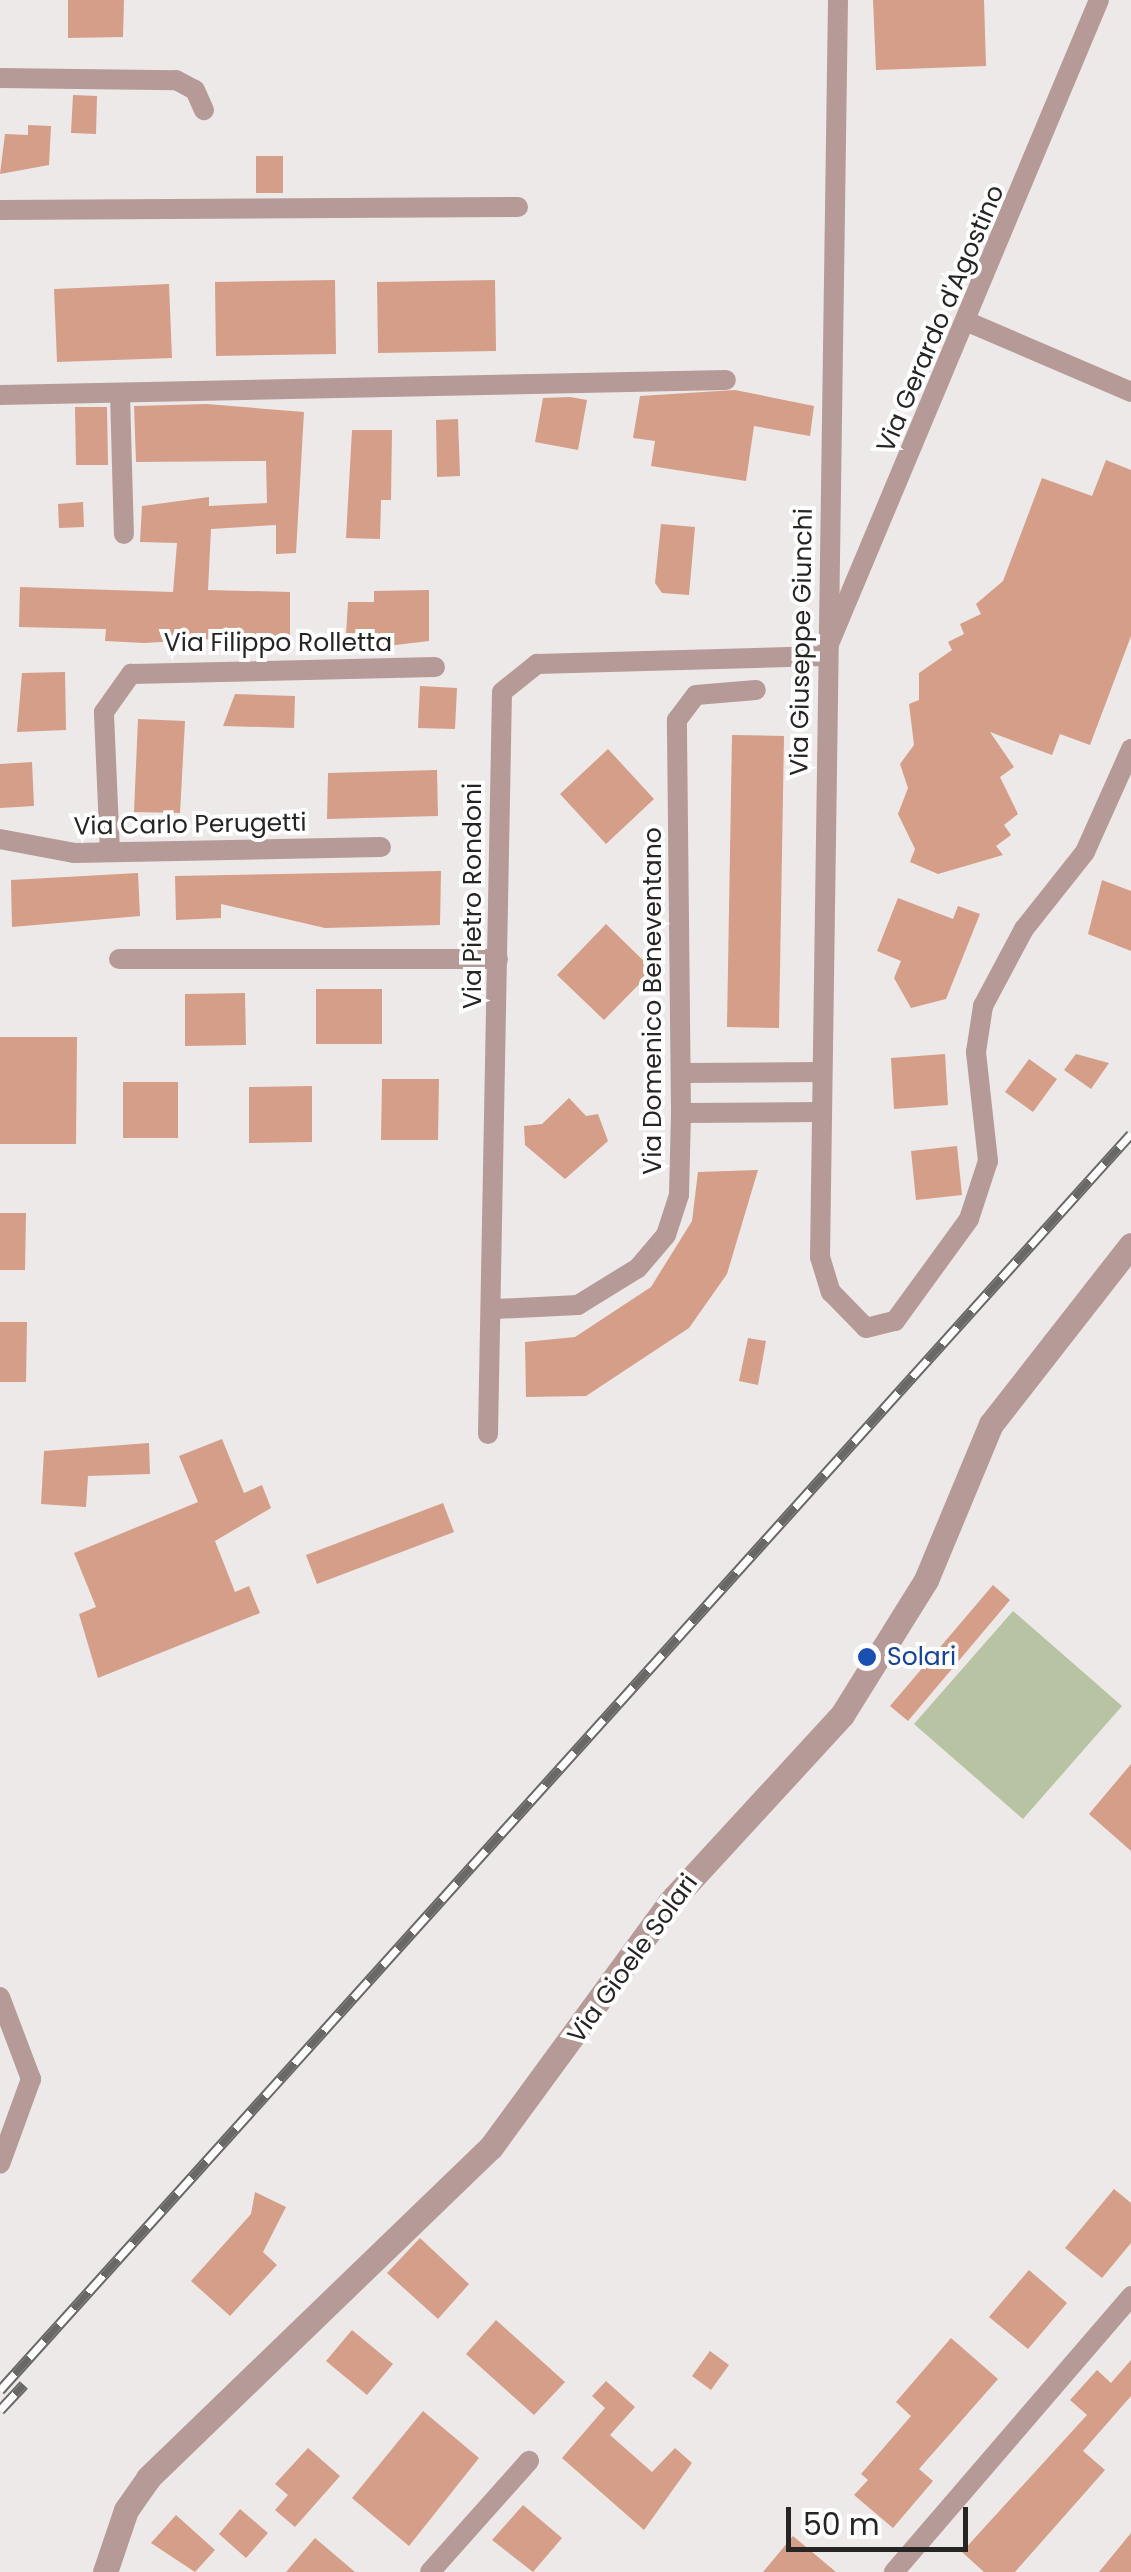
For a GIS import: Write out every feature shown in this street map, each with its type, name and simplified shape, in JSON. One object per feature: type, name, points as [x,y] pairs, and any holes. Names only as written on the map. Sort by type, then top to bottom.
[{"type":"street","name":"Via Giuseppe Giunchi","points":[[838,0],[824,656],[821,1112],[827,1284],[861,1325],[881,1330],[962,1232],[988,1161],[976,1052],[982,1006],[1024,929],[1085,852],[1131,748]]},
{"type":"street","name":"Via Gerardo d'Agostino","points":[[824,656],[968,322],[1099,0]]},
{"type":"street","points":[[0,78],[176,80],[196,90],[204,110]]},
{"type":"street","points":[[0,210],[518,207]]},
{"type":"street","points":[[968,322],[1131,392]]},
{"type":"street","points":[[0,395],[726,380]]},
{"type":"street","points":[[120,394],[124,534]]},
{"type":"street","name":"Via Pietro Rondoni","points":[[488,1434],[496,1309],[498,708],[511,678],[544,664],[824,656]]},
{"type":"street","name":"Via Filippo Rolletta","points":[[110,852],[104,712],[131,674],[435,667]]},
{"type":"street","name":"Via Domenico Beneventano","points":[[496,1309],[578,1305],[638,1268],[666,1236],[679,1194],[681,1113],[678,716],[696,694],[756,690]]},
{"type":"street","name":"Via Carlo Perugetti","points":[[0,839],[110,852],[382,847]]},
{"type":"street","points":[[118,958],[498,959]]},
{"type":"street","points":[[681,1073],[821,1072]]},
{"type":"street","points":[[681,1113],[821,1112]]},
{"type":"street","name":"Via Gioele Solari","points":[[105,2572],[119,2524],[148,2478],[491,2147],[670,1902],[842,1715],[926,1580],[990,1424],[1131,1245]]},
{"type":"street","points":[[0,1997],[31,2079],[0,2164]]},
{"type":"street","points":[[894,2572],[1131,2296]]},
{"type":"street","points":[[430,2572],[529,2461]]},
{"type":"green space","points":[[1013,1611],[1122,1706],[1023,1819],[914,1724]]},
{"type":"building","points":[[68,0],[124,0],[123,37],[68,38]]},
{"type":"building","points":[[873,0],[984,0],[986,66],[876,70]]},
{"type":"building","points":[[73,95],[97,96],[96,134],[71,133]]},
{"type":"building","points":[[28,125],[51,126],[49,165],[0,174],[5,134],[28,135]]},
{"type":"building","points":[[256,156],[283,156],[283,193],[256,193]]},
{"type":"building","points":[[335,280],[336,354],[216,356],[215,282]]},
{"type":"building","points":[[495,280],[496,351],[378,353],[377,282]]},
{"type":"building","points":[[169,284],[172,358],[57,362],[54,289]]},
{"type":"building","points":[[735,390],[814,406],[810,436],[754,426],[746,481],[651,466],[655,441],[633,438],[640,396]]},
{"type":"building","points":[[543,398],[587,400],[578,450],[535,442]]},
{"type":"building","points":[[207,404],[304,412],[296,553],[276,554],[276,525],[211,529],[208,590],[290,592],[290,635],[144,643],[105,641],[106,629],[19,627],[20,587],[173,592],[177,543],[140,542],[142,506],[209,497],[209,506],[267,503],[266,461],[136,462],[134,406]]},
{"type":"building","points":[[75,407],[107,407],[108,465],[76,465]]},
{"type":"building","points":[[458,419],[460,476],[437,477],[436,420]]},
{"type":"building","points":[[352,430],[392,430],[391,500],[381,500],[380,539],[346,538]]},
{"type":"building","points":[[1106,460],[1131,470],[1131,636],[1090,745],[1060,734],[1052,755],[990,732],[1014,767],[1000,777],[1018,814],[1004,825],[1011,835],[996,846],[1003,855],[938,874],[910,862],[915,849],[898,814],[908,788],[900,764],[914,745],[909,704],[919,700],[919,673],[952,650],[948,642],[964,634],[960,624],[981,614],[976,604],[1003,581],[1042,478],[1092,496]]},
{"type":"building","points":[[83,502],[84,527],[59,528],[58,504]]},
{"type":"building","points":[[661,524],[695,527],[689,595],[662,593],[655,583]]},
{"type":"building","points":[[429,590],[429,641],[345,651],[348,602],[374,602],[374,591]]},
{"type":"building","points":[[65,672],[66,730],[17,732],[22,673]]},
{"type":"building","points":[[420,686],[457,688],[455,729],[418,728]]},
{"type":"building","points":[[235,694],[295,696],[294,728],[223,726]]},
{"type":"building","points":[[138,719],[185,721],[180,813],[134,812]]},
{"type":"building","points":[[732,735],[784,736],[779,1028],[727,1027]]},
{"type":"building","points":[[608,749],[654,799],[606,844],[560,794]]},
{"type":"building","points":[[32,762],[34,806],[0,808],[0,764]]},
{"type":"building","points":[[437,770],[438,816],[327,819],[328,773]]},
{"type":"building","points":[[441,871],[440,925],[325,928],[221,904],[221,918],[176,920],[175,876]]},
{"type":"building","points":[[138,873],[140,916],[12,927],[11,880]]},
{"type":"building","points":[[1102,880],[1131,891],[1131,951],[1088,934]]},
{"type":"building","points":[[898,898],[953,919],[958,906],[980,914],[946,999],[911,1008],[894,978],[901,961],[877,951]]},
{"type":"building","points":[[606,924],[653,970],[604,1020],[557,975]]},
{"type":"building","points":[[316,989],[382,989],[382,1044],[316,1044]]},
{"type":"building","points":[[245,993],[246,1045],[185,1046],[185,994]]},
{"type":"building","points":[[0,1037],[77,1037],[76,1144],[0,1144]]},
{"type":"building","points":[[945,1054],[948,1105],[894,1109],[891,1058]]},
{"type":"building","points":[[1076,1054],[1109,1063],[1091,1089],[1064,1070]]},
{"type":"building","points":[[1029,1059],[1057,1079],[1033,1112],[1005,1092]]},
{"type":"building","points":[[382,1079],[439,1079],[438,1140],[381,1140]]},
{"type":"building","points":[[123,1082],[178,1082],[178,1138],[123,1138]]},
{"type":"building","points":[[312,1086],[312,1142],[249,1143],[249,1087]]},
{"type":"building","points":[[569,1098],[586,1116],[598,1114],[608,1141],[565,1179],[525,1145],[524,1126],[542,1124]]},
{"type":"building","points":[[957,1146],[962,1195],[916,1200],[911,1151]]},
{"type":"building","points":[[758,1170],[727,1274],[689,1328],[586,1396],[526,1397],[525,1342],[575,1337],[651,1287],[692,1221],[698,1172]]},
{"type":"building","points":[[0,1213],[26,1213],[25,1270],[0,1270]]},
{"type":"building","points":[[0,1322],[27,1322],[26,1382],[0,1382]]},
{"type":"building","points":[[748,1338],[766,1341],[758,1385],[739,1381]]},
{"type":"building","points":[[222,1439],[244,1493],[262,1485],[271,1508],[215,1541],[235,1592],[249,1586],[260,1613],[98,1678],[79,1614],[96,1607],[74,1553],[198,1502],[179,1456]]},
{"type":"building","points":[[149,1443],[150,1474],[88,1476],[86,1507],[41,1504],[44,1451]]},
{"type":"building","points":[[443,1503],[454,1532],[317,1584],[306,1555]]},
{"type":"building","points":[[993,1585],[1010,1600],[908,1721],[890,1706]]},
{"type":"building","points":[[1131,1764],[1131,1851],[1089,1814]]},
{"type":"building","points":[[1114,2189],[1131,2203],[1131,2243],[1102,2278],[1065,2248]]},
{"type":"building","points":[[255,2192],[286,2207],[263,2252],[277,2265],[230,2316],[191,2281],[251,2214]]},
{"type":"building","points":[[420,2238],[469,2284],[438,2319],[387,2273]]},
{"type":"building","points":[[1029,2270],[1067,2303],[1028,2349],[989,2317]]},
{"type":"building","points":[[496,2320],[565,2382],[534,2415],[466,2354]]},
{"type":"building","points":[[352,2330],[393,2364],[367,2395],[326,2361]]},
{"type":"building","points":[[951,2338],[998,2379],[919,2469],[933,2481],[893,2528],[854,2495],[868,2480],[861,2474],[911,2416],[896,2402]]},
{"type":"building","points":[[710,2351],[729,2365],[711,2390],[692,2376]]},
{"type":"building","points":[[1131,2360],[1131,2396],[1083,2451],[1105,2470],[1015,2572],[984,2572],[962,2552],[1087,2415],[1070,2400],[1097,2370],[1111,2383]]},
{"type":"building","points":[[606,2381],[635,2407],[610,2435],[652,2472],[675,2448],[692,2463],[644,2530],[562,2458],[605,2408],[592,2396]]},
{"type":"building","points":[[423,2411],[479,2458],[409,2546],[352,2498]]},
{"type":"building","points":[[308,2448],[340,2476],[295,2527],[275,2510],[288,2495],[275,2484]]},
{"type":"building","points":[[523,2505],[562,2538],[533,2572],[492,2540]]},
{"type":"building","points":[[240,2509],[268,2533],[246,2558],[219,2534]]},
{"type":"building","points":[[176,2515],[215,2550],[195,2572],[151,2543]]},
{"type":"building","points":[[1131,2533],[1131,2572],[1099,2572]]},
{"type":"building","points":[[793,2536],[836,2572],[763,2572]]},
{"type":"building","points":[[315,2538],[355,2572],[286,2572]]},
{"type":"railway","points":[[0,2390],[1131,1134]]},
{"type":"railway","points":[[0,2410],[24,2384]]},
{"type":"place","name":"Solari","points":[[867,1657]]}]
